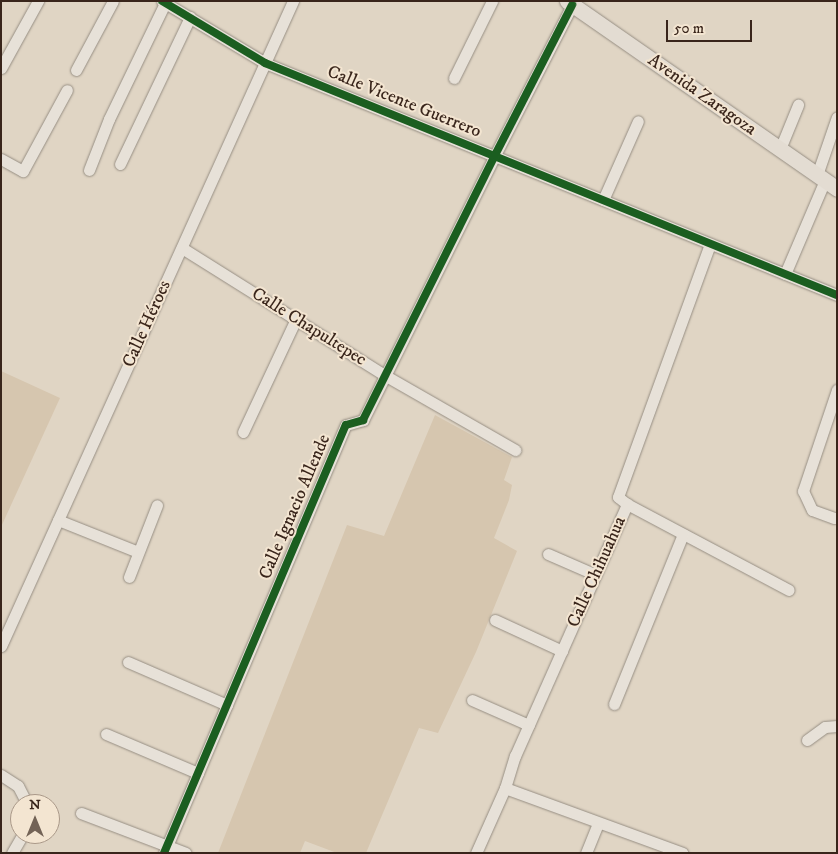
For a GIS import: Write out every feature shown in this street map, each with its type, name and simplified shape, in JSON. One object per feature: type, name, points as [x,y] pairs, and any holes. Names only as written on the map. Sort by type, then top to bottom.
[{"type":"main road","name":"Avenida Zaragoza","points":[[570,3],[826,181]]},
{"type":"street","points":[[1,68],[38,1]]},
{"type":"street","points":[[76,70],[113,1]]},
{"type":"street","name":"Calle Héroes","points":[[1,646],[293,1]]},
{"type":"street","points":[[454,78],[492,1]]},
{"type":"street","points":[[89,170],[109,119],[164,2]]},
{"type":"street","name":"Calle Vicente Guerrero","points":[[164,2],[265,63],[837,295]]},
{"type":"street","name":"Calle Ignacio Allende","points":[[165,849],[346,425],[364,420],[570,3]]},
{"type":"street","points":[[120,164],[190,17]]},
{"type":"street","points":[[2,161],[23,171],[67,90]]},
{"type":"street","points":[[780,149],[798,106]]},
{"type":"street","points":[[785,274],[826,181],[837,117]]},
{"type":"street","points":[[603,200],[638,121]]},
{"type":"street","name":"Calle Chihuahua","points":[[476,853],[505,788],[515,756],[627,504],[621,501],[618,492],[710,244]]},
{"type":"street","name":"Calle Chapultepec","points":[[182,248],[386,376],[515,450]]},
{"type":"street","points":[[243,432],[296,319]]},
{"type":"street","points":[[834,518],[812,510],[803,491],[837,390]]},
{"type":"street","points":[[627,504],[789,590]]},
{"type":"street","points":[[129,577],[157,505]]},
{"type":"street","points":[[58,520],[138,552]]},
{"type":"street","points":[[614,704],[683,534]]},
{"type":"street","points":[[548,554],[596,575]]},
{"type":"street","points":[[495,620],[562,651]]},
{"type":"street","points":[[128,662],[227,705]]},
{"type":"street","points":[[472,700],[529,725]]},
{"type":"street","points":[[807,740],[825,727],[837,726]]},
{"type":"street","points":[[106,734],[198,772]]},
{"type":"street","points":[[1,775],[18,786],[22,794]]},
{"type":"street","points":[[505,788],[664,849],[683,853]]},
{"type":"street","points":[[81,813],[165,849],[186,853]]},
{"type":"street","points":[[586,853],[598,823]]},
{"type":"shaded area","points":[[1,371],[60,398],[1,527]]},
{"type":"shaded area","points":[[435,415],[512,457],[504,480],[512,485],[509,500],[494,538],[517,551],[476,652],[438,733],[419,728],[366,853],[337,853],[305,841],[300,853],[218,853],[347,525],[384,536]]},
{"type":"cycle path","points":[[162,1],[265,63],[837,295]]},
{"type":"cycle path","points":[[164,853],[346,425],[363,420],[572,5]]}]
